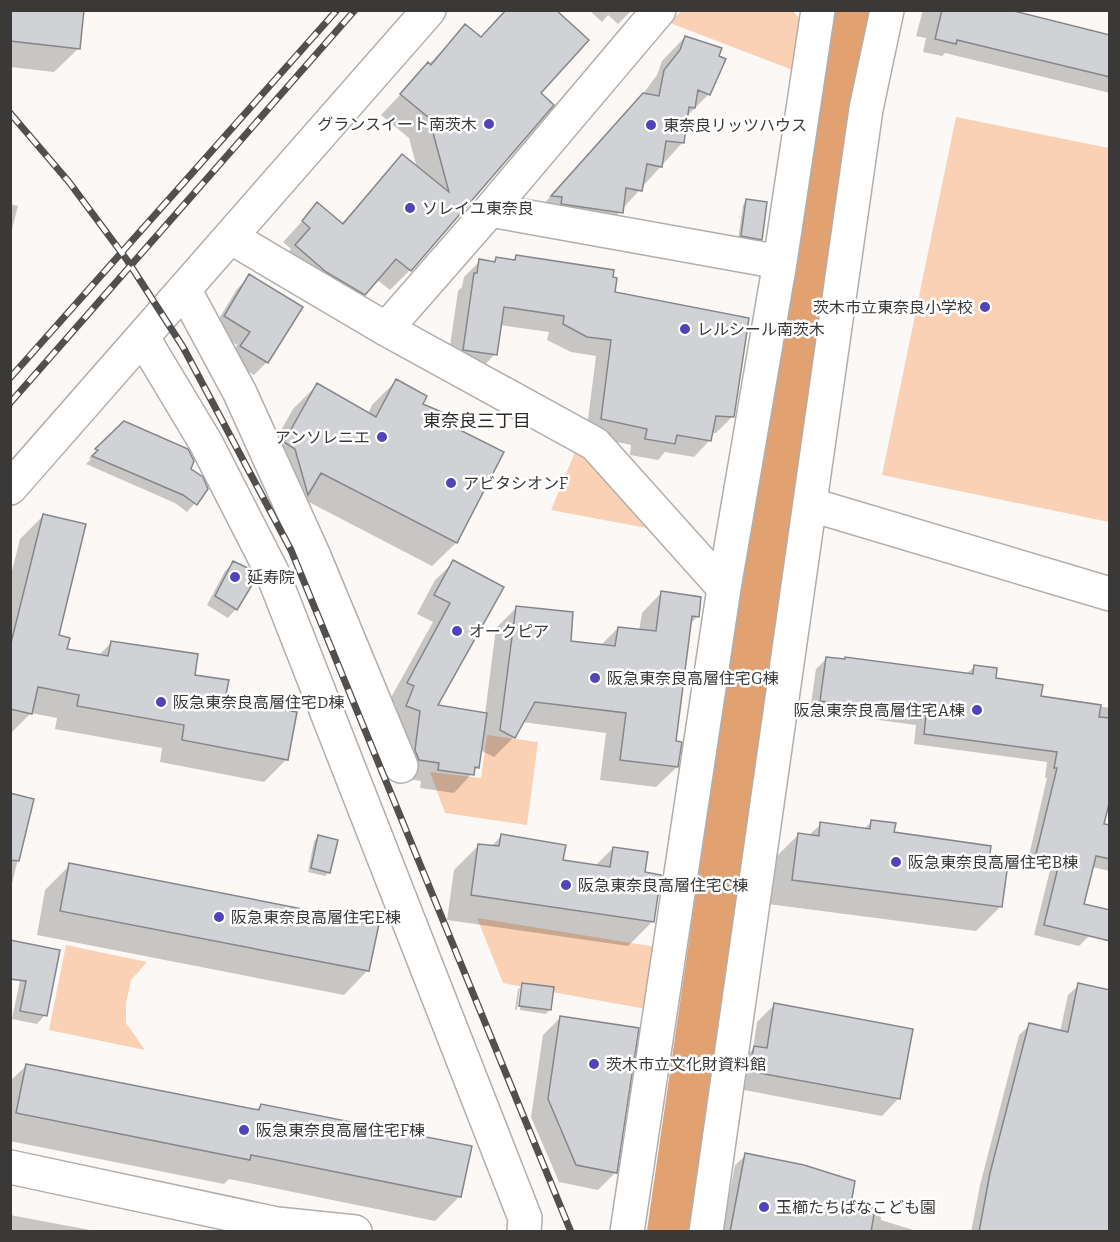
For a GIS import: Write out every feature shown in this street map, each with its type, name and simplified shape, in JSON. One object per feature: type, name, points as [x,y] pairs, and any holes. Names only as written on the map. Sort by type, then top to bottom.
[{"type":"street","points":[[10,488],[232,238],[429,10]]},
{"type":"street","points":[[386,329],[659,10]]},
{"type":"street","points":[[627,1232],[724,588],[780,262],[818,10]]},
{"type":"street","points":[[706,1232],[812,505],[866,109],[887,10]]},
{"type":"street","points":[[490,210],[780,262]]},
{"type":"street","points":[[232,238],[386,329],[595,444],[724,588]]},
{"type":"street","points":[[185,291],[240,393],[313,554],[401,766]]},
{"type":"street","points":[[143,338],[206,443],[272,572],[525,1218],[524,1232]]},
{"type":"street","points":[[812,505],[1110,594]]},
{"type":"street","points":[[272,572],[313,554]]},
{"type":"street","points":[[10,1167],[277,1224],[356,1232]]},
{"type":"shaded area","points":[[681,11],[793,11],[801,20],[793,70],[670,23]]},
{"type":"shaded area","points":[[956,117],[1109,148],[1109,522],[882,475]]},
{"type":"shaded area","points":[[575,452],[597,464],[648,524],[647,528],[551,510]]},
{"type":"shaded area","points":[[487,735],[538,742],[527,825],[445,813],[430,772],[481,778]]},
{"type":"shaded area","points":[[477,918],[656,947],[646,1009],[503,983]]},
{"type":"shaded area","points":[[66,945],[147,962],[131,980],[126,1004],[126,1023],[145,1050],[49,1030]]},
{"type":"building","points":[[10,10],[84,10],[80,49],[10,41]]},
{"type":"building","points":[[506,10],[556,10],[589,40],[541,93],[554,105],[411,271],[396,259],[365,295],[326,272],[295,245],[310,228],[302,221],[317,202],[343,224],[402,154],[449,192],[429,118],[400,94],[428,62],[431,65],[465,24],[481,37]]},
{"type":"building","points":[[942,10],[1010,10],[1110,35],[1110,77],[957,40],[956,44],[935,39]]},
{"type":"building","name":"東奈良リッツハウス","points":[[685,36],[722,48],[719,56],[726,59],[710,95],[698,90],[695,108],[689,107],[684,143],[666,141],[662,167],[647,164],[642,191],[626,188],[623,213],[561,204],[562,197],[551,196],[643,93],[659,96],[664,70],[680,50]]},
{"type":"building","points":[[746,199],[767,202],[762,240],[741,236]]},
{"type":"building","points":[[516,255],[614,270],[613,277],[617,278],[615,292],[749,318],[734,417],[716,416],[711,441],[677,435],[675,444],[645,439],[647,429],[601,419],[611,340],[587,337],[563,324],[564,316],[504,307],[497,355],[463,350],[474,273],[477,273],[479,259],[495,262],[496,257],[515,260]]},
{"type":"building","points":[[249,274],[303,307],[268,363],[240,346],[250,332],[224,316]]},
{"type":"building","points":[[396,379],[427,396],[423,404],[442,412],[438,419],[504,452],[457,543],[321,473],[308,495],[295,449],[284,442],[317,383],[376,417]]},
{"type":"building","points":[[124,421],[188,449],[194,461],[191,469],[203,477],[208,489],[197,505],[183,495],[92,456],[98,450],[95,449]]},
{"type":"building","points":[[43,514],[86,524],[59,635],[70,638],[67,649],[108,656],[111,641],[198,654],[195,675],[229,680],[225,699],[297,712],[288,760],[182,740],[184,725],[77,706],[79,695],[38,687],[32,714],[10,709],[10,647]]},
{"type":"building","points":[[453,560],[504,587],[438,705],[487,713],[479,768],[475,767],[474,775],[438,770],[439,763],[419,760],[415,750],[420,711],[406,706],[414,686],[407,683],[450,603],[434,595]]},
{"type":"building","points":[[233,561],[250,569],[255,580],[237,610],[215,596]]},
{"type":"building","points":[[661,591],[701,597],[699,617],[692,616],[676,741],[682,742],[678,767],[620,760],[626,713],[535,702],[515,738],[500,730],[516,606],[573,612],[571,641],[615,646],[618,627],[656,631]]},
{"type":"building","name":"阪急東奈良高層住宅A棟","points":[[826,657],[845,659],[845,657],[973,674],[974,665],[997,668],[996,678],[1043,685],[1041,696],[1101,705],[1099,717],[1110,718],[1110,800],[1104,824],[1110,825],[1110,859],[1096,856],[1084,904],[1110,910],[1110,941],[1044,925],[1060,859],[1036,854],[1057,768],[1054,768],[1057,752],[924,734],[926,715],[820,701]]},
{"type":"building","points":[[10,793],[34,799],[19,861],[10,860]]},
{"type":"building","name":"阪急東奈良高層住宅B棟","points":[[871,820],[896,823],[894,832],[991,846],[989,861],[1008,864],[1002,907],[792,880],[798,833],[819,836],[820,822],[870,829]]},
{"type":"building","name":"阪急東奈良高層住宅C棟","points":[[501,834],[566,845],[563,860],[610,867],[613,847],[648,852],[645,872],[661,875],[654,922],[471,895],[478,844],[499,846]]},
{"type":"building","points":[[318,835],[338,840],[330,873],[311,868]]},
{"type":"building","name":"阪急東奈良高層住宅E棟","points":[[69,863],[379,924],[369,971],[60,911]]},
{"type":"building","points":[[10,940],[60,950],[47,1016],[20,1011],[26,981],[10,979]]},
{"type":"building","points":[[522,983],[554,987],[551,1010],[519,1006]]},
{"type":"building","points":[[1078,983],[1110,990],[1110,1232],[979,1232],[990,1173],[1029,1023],[1068,1032]]},
{"type":"building","points":[[774,1003],[913,1029],[900,1099],[749,1071],[754,1046],[767,1048]]},
{"type":"building","name":"茨木市立文化財資料館","points":[[560,1016],[639,1028],[617,1173],[576,1165],[548,1099]]},
{"type":"building","name":"阪急東奈良高層住宅F棟","points":[[26,1064],[259,1110],[261,1104],[472,1146],[461,1197],[251,1155],[250,1160],[16,1113]]},
{"type":"building","points":[[745,1153],[804,1165],[855,1181],[851,1204],[875,1208],[871,1232],[730,1232]]},
{"type":"waterway","points":[[671,1232],[835,102],[851,10]]},
{"type":"railway","points":[[10,378],[337,10]]},
{"type":"railway","points":[[10,403],[355,10]]},
{"type":"railway","points":[[10,113],[69,182],[127,260],[183,347],[291,550],[571,1232]]},
{"type":"place","name":"グランスイート南茨木","points":[[489,124]]},
{"type":"place","name":"東奈良リッツハウス","points":[[651,125]]},
{"type":"place","name":"ソレイユ東奈良","points":[[410,208]]},
{"type":"place","name":"茨木市立東奈良小学校","points":[[985,307]]},
{"type":"place","name":"レルシール南茨木","points":[[685,329]]},
{"type":"place","name":"アンソレニエ","points":[[382,437]]},
{"type":"place","name":"アビタシオンF","points":[[451,483]]},
{"type":"place","name":"延寿院","points":[[235,577]]},
{"type":"place","name":"オークピア","points":[[457,631]]},
{"type":"place","name":"阪急東奈良高層住宅G棟","points":[[595,678]]},
{"type":"place","name":"阪急東奈良高層住宅D棟","points":[[161,702]]},
{"type":"place","name":"阪急東奈良高層住宅A棟","points":[[977,710]]},
{"type":"place","name":"阪急東奈良高層住宅B棟","points":[[896,862]]},
{"type":"place","name":"阪急東奈良高層住宅C棟","points":[[566,885]]},
{"type":"place","name":"阪急東奈良高層住宅E棟","points":[[219,917]]},
{"type":"place","name":"茨木市立文化財資料館","points":[[594,1064]]},
{"type":"place","name":"阪急東奈良高層住宅F棟","points":[[244,1130]]},
{"type":"place","name":"玉櫛たちばなこども園","points":[[764,1207]]},
{"type":"district","name":"東奈良三丁目","points":[[477,421]]}]
